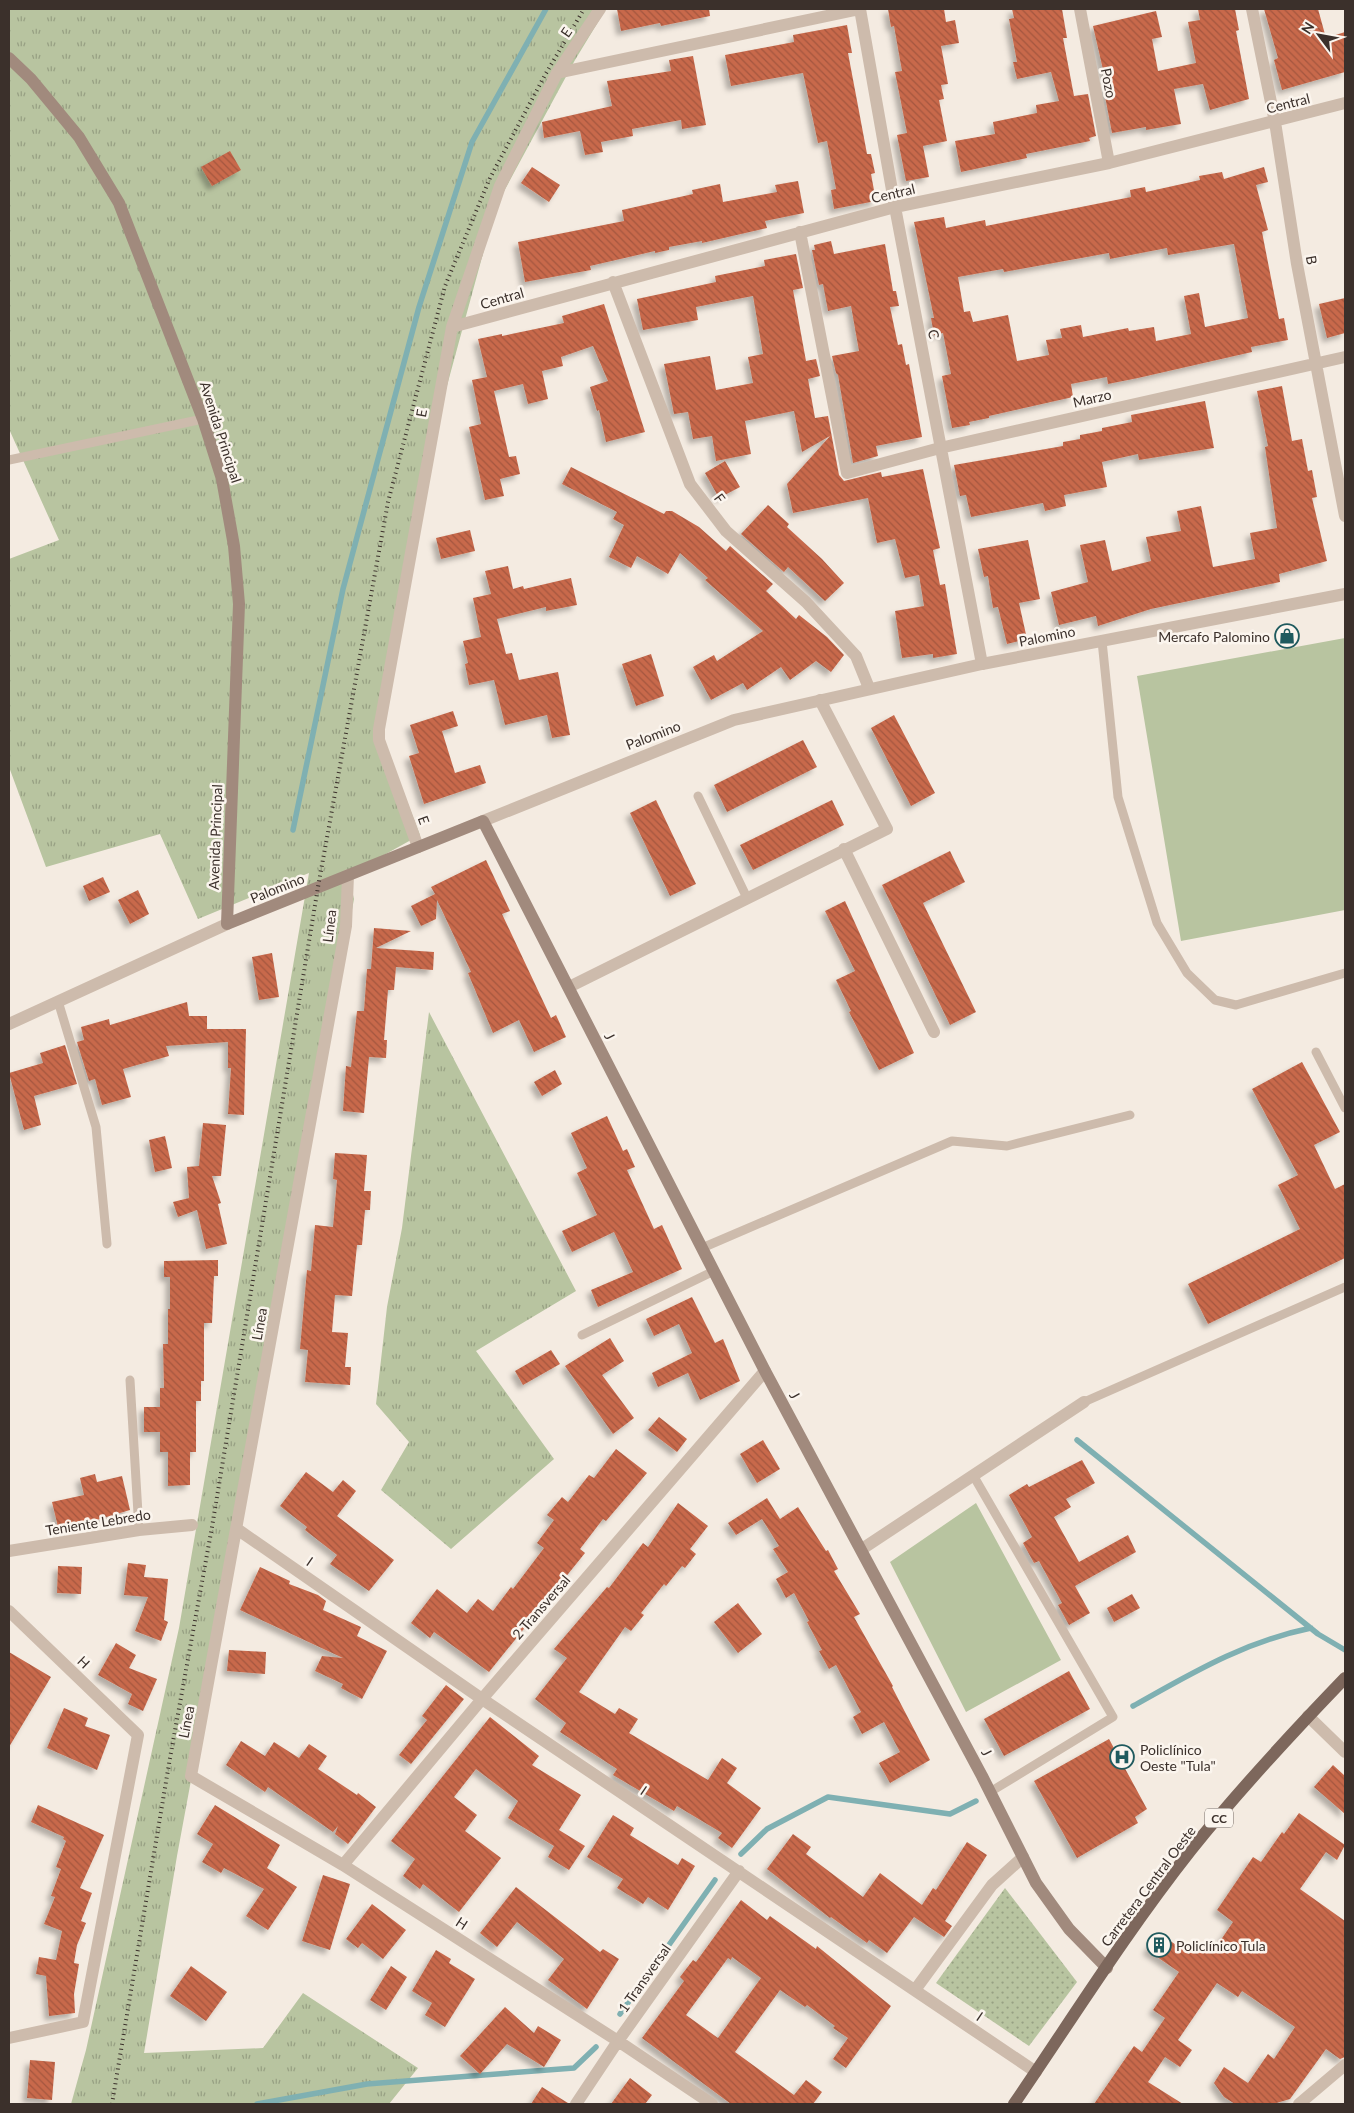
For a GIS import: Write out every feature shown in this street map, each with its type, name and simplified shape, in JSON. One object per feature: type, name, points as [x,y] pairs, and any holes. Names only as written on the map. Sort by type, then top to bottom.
[{"type":"main road","name":"Avenida Principal","points":[[9,58],[32,79],[79,137],[119,204],[203,419],[222,479],[234,546],[239,604],[227,924]]},
{"type":"main road","name":"Palomino","points":[[227,924],[483,821]]},
{"type":"main road","name":"J","points":[[483,821],[765,1371],[862,1549],[1036,1883],[1069,1929],[1107,1968]]},
{"type":"main road","name":"Carretera Central Oeste","points":[[1014,2104],[1137,1922],[1192,1849],[1308,1716],[1345,1679]]},
{"type":"street","name":"E","points":[[418,847],[379,740],[379,729],[452,327],[500,186],[557,73],[600,9]]},
{"type":"street","points":[[557,73],[860,9]]},
{"type":"street","name":"C","points":[[860,9],[895,208],[982,664]]},
{"type":"street","name":"Pozo","points":[[1080,9],[1108,162]]},
{"type":"street","name":"B","points":[[1252,9],[1275,122],[1316,363],[1345,516]]},
{"type":"street","name":"Central","points":[[452,327],[895,208],[1108,162],[1275,122],[1345,103]]},
{"type":"street","name":"Marzo","points":[[800,232],[847,473],[940,448],[1345,356]]},
{"type":"street","name":"F","points":[[614,282],[690,484],[726,531],[806,602],[856,656],[869,688]]},
{"type":"street","name":"Palomino","points":[[483,821],[734,720],[982,664],[1345,594]]},
{"type":"street","points":[[568,987],[887,829],[820,700]]},
{"type":"street","points":[[844,849],[934,1032]]},
{"type":"street","name":"Línea","points":[[191,1776],[346,926],[348,875]]},
{"type":"street","name":"Palomino","points":[[9,1024],[227,924]]},
{"type":"street","name":"2 Transversal","points":[[343,1865],[482,1699],[765,1371]]},
{"type":"street","points":[[862,1549],[1084,1402]]},
{"type":"street","name":"Teniente Lebredo","points":[[9,1552],[138,1530],[192,1525]]},
{"type":"street","name":"I","points":[[237,1529],[482,1699],[1036,2072]]},
{"type":"street","name":"H","points":[[9,1611],[138,1735],[84,2022],[9,2038]]},
{"type":"street","points":[[1308,1716],[1345,1752]]},
{"type":"street","name":"H","points":[[191,1776],[343,1865],[618,2041],[712,2104]]},
{"type":"street","points":[[915,1990],[992,1885],[1023,1857]]},
{"type":"street","name":"1 Transversal","points":[[576,2104],[618,2041],[739,1872]]},
{"type":"street","points":[[1298,2104],[1345,2065]]},
{"type":"lane","points":[[9,460],[203,419]]},
{"type":"lane","points":[[1102,641],[1118,797],[1157,923],[1187,974],[1215,1000],[1236,1005],[1345,974]]},
{"type":"lane","points":[[698,796],[747,898]]},
{"type":"lane","points":[[58,1002],[96,1127],[107,1244]]},
{"type":"lane","points":[[1316,1052],[1345,1108]]},
{"type":"lane","points":[[702,1248],[952,1141],[1007,1146],[1130,1115]]},
{"type":"lane","points":[[582,1335],[714,1271]]},
{"type":"lane","points":[[1084,1402],[1345,1286]]},
{"type":"lane","points":[[130,1380],[138,1530]]},
{"type":"lane","points":[[973,1475],[1113,1717],[990,1792]]},
{"type":"green space","points":[[9,9],[606,9],[575,60],[496,206],[424,470],[379,729],[420,835],[348,875],[354,899],[177,1856],[144,2053],[263,2048],[303,1993],[418,2068],[389,2104],[71,2104],[86,2050],[179,1628],[309,873],[198,919],[160,834],[46,867],[9,767],[9,559],[59,540],[9,429]]},
{"type":"green space","points":[[1345,638],[1345,910],[1181,941],[1137,676]]},
{"type":"green space","points":[[429,1012],[576,1291],[476,1351],[554,1459],[451,1549],[381,1490],[409,1442],[376,1404],[387,1307],[402,1228]]},
{"type":"green space","points":[[976,1503],[1061,1660],[966,1712],[890,1562]]},
{"type":"green space","points":[[1005,1888],[1077,1982],[1029,2046],[936,1983]]},
{"type":"building","points":[[617,9],[709,9],[710,16],[661,26],[660,23],[621,31]]},
{"type":"building","points":[[888,9],[944,9],[946,22],[955,20],[959,43],[941,46],[948,84],[941,85],[944,99],[939,100],[947,141],[923,146],[929,177],[906,181],[897,135],[907,133],[895,72],[902,71],[894,26],[891,27]]},
{"type":"building","points":[[1012,9],[1062,9],[1067,38],[1063,38],[1074,96],[1088,94],[1096,136],[1089,138],[1090,141],[1026,154],[1027,158],[961,172],[955,141],[995,134],[993,122],[1037,113],[1036,105],[1059,101],[1051,72],[1017,79],[1013,62],[1017,62],[1009,19],[1014,18]]},
{"type":"building","points":[[1198,9],[1235,9],[1239,30],[1236,31],[1249,99],[1210,110],[1203,84],[1174,89],[1181,124],[1146,130],[1146,127],[1112,133],[1104,91],[1107,87],[1093,26],[1156,11],[1162,37],[1152,39],[1158,71],[1196,63],[1188,22],[1200,20]]},
{"type":"building","points":[[1264,9],[1318,9],[1326,38],[1345,32],[1345,72],[1282,90],[1274,60],[1278,58]]},
{"type":"building","points":[[847,25],[852,53],[848,53],[867,154],[871,154],[875,173],[871,174],[876,201],[834,209],[831,190],[836,189],[827,141],[818,143],[803,73],[731,86],[725,55],[794,42],[793,35]]},
{"type":"building","points":[[693,56],[706,125],[682,129],[681,120],[632,129],[633,136],[601,142],[603,152],[585,155],[580,131],[544,138],[542,122],[612,106],[607,81],[671,71],[669,60]]},
{"type":"building","points":[[230,151],[241,170],[212,186],[201,167]]},
{"type":"building","points":[[532,167],[560,185],[549,202],[521,183]]},
{"type":"building","points":[[1264,167],[1268,182],[1256,185],[1268,230],[1262,232],[1279,319],[1284,318],[1288,340],[1251,347],[1252,352],[1138,378],[1108,384],[1107,377],[1071,384],[1073,397],[989,416],[989,418],[969,422],[970,425],[952,428],[942,376],[951,374],[943,333],[934,335],[931,318],[934,318],[914,222],[944,217],[946,228],[985,220],[986,226],[1131,197],[1130,190],[1145,187],[1146,192],[1200,180],[1199,176],[1222,172],[1224,179]],"holes":[[[1234,244],[1248,318],[1205,327],[1199,293],[1184,296],[1191,334],[1156,341],[1154,327],[1129,331],[1128,328],[1083,337],[1081,325],[1060,329],[1062,338],[1046,340],[1049,355],[1017,361],[1008,315],[973,322],[970,311],[964,312],[958,277],[1003,269],[1004,272],[1109,253],[1110,259],[1167,248],[1168,255]]]},
{"type":"building","points":[[798,181],[804,213],[765,221],[767,228],[702,243],[702,241],[669,247],[669,250],[655,253],[655,251],[590,266],[591,270],[525,282],[518,242],[624,221],[622,210],[693,194],[692,190],[720,184],[723,202],[777,192],[775,185]]},
{"type":"building","points":[[831,241],[834,254],[885,244],[893,291],[896,291],[899,306],[890,307],[898,345],[902,344],[906,365],[909,364],[922,437],[876,446],[878,456],[853,463],[838,375],[832,356],[859,351],[851,306],[828,311],[823,284],[819,285],[812,250],[815,250],[814,245]]},
{"type":"building","points":[[796,254],[803,288],[793,290],[806,361],[816,359],[820,376],[808,379],[815,418],[828,416],[839,475],[844,481],[881,472],[882,477],[923,469],[940,548],[933,550],[940,585],[945,584],[957,654],[933,658],[933,654],[902,658],[895,611],[924,606],[919,575],[905,578],[895,539],[877,543],[868,498],[793,513],[787,484],[830,436],[802,452],[794,411],[745,421],[751,454],[716,461],[712,436],[693,439],[688,412],[674,414],[664,364],[710,356],[716,390],[753,383],[748,357],[763,354],[753,296],[696,307],[698,320],[643,330],[637,299],[716,282],[715,276],[765,266],[764,260]]},
{"type":"building","points":[[1345,298],[1345,333],[1327,338],[1319,304]]},
{"type":"building","points":[[604,304],[645,432],[606,442],[599,410],[597,411],[590,387],[608,381],[593,346],[561,357],[563,366],[542,371],[548,399],[528,404],[523,384],[494,391],[509,457],[516,456],[520,474],[500,479],[504,496],[485,500],[469,427],[481,424],[472,380],[487,377],[478,339],[564,323],[562,316]]},
{"type":"building","points":[[1282,386],[1292,441],[1302,439],[1308,471],[1312,470],[1317,497],[1312,498],[1327,561],[1279,574],[1280,582],[1151,609],[1098,626],[1096,616],[1059,625],[1051,592],[1088,582],[1080,545],[1105,540],[1112,571],[1151,561],[1146,537],[1181,531],[1177,511],[1201,506],[1213,567],[1255,559],[1250,533],[1277,528],[1265,447],[1268,446],[1257,391]]},
{"type":"building","points":[[1205,401],[1214,448],[1139,460],[1138,454],[1102,462],[1107,487],[1064,495],[1066,506],[1045,511],[1043,503],[971,517],[966,495],[960,496],[954,465],[1063,446],[1063,442],[1080,439],[1080,435],[1132,422],[1131,415]]},
{"type":"building","points":[[725,461],[740,487],[719,498],[705,473]]},
{"type":"building","points":[[571,467],[664,514],[666,511],[672,511],[699,527],[726,551],[730,546],[773,584],[766,591],[796,619],[799,615],[827,637],[844,655],[831,672],[816,661],[790,680],[781,667],[747,690],[743,683],[711,700],[693,667],[714,655],[717,661],[763,631],[705,580],[708,578],[680,553],[668,574],[637,556],[631,568],[609,557],[624,525],[613,519],[617,512],[562,484]]},
{"type":"building","points":[[768,505],[789,524],[787,527],[822,559],[844,583],[825,601],[788,567],[784,572],[741,534]]},
{"type":"building","points":[[470,530],[475,551],[441,559],[436,538]]},
{"type":"building","points":[[1028,540],[1040,599],[1019,603],[1027,639],[1007,644],[998,607],[993,608],[988,576],[984,577],[978,549]]},
{"type":"building","points":[[508,566],[513,589],[523,586],[524,589],[571,578],[577,605],[546,611],[546,607],[497,619],[506,654],[512,653],[519,680],[558,672],[570,735],[552,738],[547,715],[505,725],[494,680],[469,685],[465,664],[468,663],[463,641],[481,637],[473,598],[491,594],[485,571]]},
{"type":"building","points":[[651,654],[664,696],[636,706],[622,664]]},
{"type":"building","points":[[453,711],[458,726],[442,731],[455,773],[480,765],[486,783],[424,804],[409,756],[419,753],[410,725]]},
{"type":"building","points":[[894,715],[935,793],[911,806],[871,728]]},
{"type":"building","points":[[803,740],[817,767],[727,812],[714,785]]},
{"type":"building","points":[[656,800],[696,884],[670,896],[630,813]]},
{"type":"building","points":[[832,800],[844,825],[753,870],[740,845]]},
{"type":"building","points":[[950,851],[965,882],[923,903],[976,1012],[950,1025],[882,885]]},
{"type":"building","points":[[486,860],[510,911],[502,914],[551,1018],[556,1015],[566,1037],[534,1052],[519,1020],[493,1033],[468,973],[471,972],[437,900],[436,919],[421,926],[411,906],[435,894],[431,887]]},
{"type":"building","points":[[103,877],[110,892],[89,901],[83,886]]},
{"type":"building","points":[[138,890],[149,914],[130,924],[118,900]]},
{"type":"building","points":[[845,901],[914,1053],[879,1070],[849,1012],[851,1011],[836,980],[855,971],[825,911]]},
{"type":"building","points":[[374,928],[411,931],[376,948],[434,952],[433,970],[396,967],[394,990],[388,990],[384,1040],[387,1040],[386,1058],[369,1057],[364,1113],[343,1111],[346,1066],[351,1067],[357,1011],[364,1011],[367,969],[371,969]]},
{"type":"building","points":[[272,953],[279,997],[259,1000],[252,957]]},
{"type":"building","points":[[187,1002],[189,1016],[207,1016],[207,1029],[246,1029],[244,1115],[228,1114],[231,1068],[228,1068],[228,1042],[166,1046],[169,1056],[123,1069],[131,1097],[102,1105],[95,1079],[89,1081],[77,1042],[84,1040],[81,1027],[109,1019],[110,1025]]},
{"type":"building","points":[[65,1045],[77,1084],[34,1096],[41,1125],[24,1130],[9,1073],[43,1063],[40,1053]]},
{"type":"building","points":[[1302,1062],[1340,1132],[1314,1145],[1335,1189],[1345,1184],[1345,1258],[1208,1324],[1188,1284],[1300,1229],[1278,1185],[1298,1175],[1252,1089]]},
{"type":"building","points":[[555,1070],[562,1084],[542,1096],[534,1082]]},
{"type":"building","points":[[607,1116],[623,1151],[627,1149],[635,1167],[627,1170],[654,1229],[662,1225],[682,1269],[598,1307],[591,1290],[633,1272],[614,1232],[572,1252],[562,1231],[597,1215],[577,1173],[587,1168],[571,1133]]},
{"type":"building","points":[[203,1123],[226,1125],[221,1176],[212,1176],[221,1203],[218,1204],[227,1244],[206,1249],[197,1210],[178,1217],[173,1202],[189,1198],[187,1167],[199,1166]]},
{"type":"building","points":[[165,1136],[172,1168],[155,1172],[149,1140]]},
{"type":"building","points":[[335,1153],[367,1155],[364,1191],[371,1191],[370,1210],[365,1210],[362,1245],[357,1245],[352,1296],[335,1295],[332,1332],[348,1333],[345,1367],[351,1367],[350,1385],[305,1382],[308,1350],[300,1349],[307,1270],[311,1271],[315,1225],[333,1227],[337,1180],[333,1179]]},
{"type":"building","points":[[218,1260],[218,1276],[214,1276],[212,1323],[204,1323],[204,1381],[201,1381],[201,1401],[196,1401],[196,1452],[190,1452],[190,1485],[168,1486],[168,1452],[160,1452],[160,1432],[144,1432],[144,1407],[160,1407],[160,1388],[164,1388],[163,1344],[168,1344],[170,1277],[164,1277],[164,1261]]},
{"type":"building","points":[[692,1297],[715,1343],[723,1339],[740,1381],[700,1400],[688,1373],[658,1387],[652,1373],[692,1353],[679,1324],[654,1336],[646,1319]]},
{"type":"building","points":[[610,1338],[624,1361],[602,1375],[634,1418],[613,1434],[565,1366]]},
{"type":"building","points":[[551,1350],[560,1364],[523,1385],[515,1371]]},
{"type":"building","points":[[659,1417],[687,1439],[677,1452],[648,1430]]},
{"type":"building","points":[[763,1440],[780,1469],[757,1483],[740,1454]]},
{"type":"building","points":[[616,1449],[647,1473],[606,1521],[603,1519],[580,1549],[585,1553],[489,1672],[434,1632],[430,1638],[411,1623],[437,1589],[467,1613],[478,1599],[493,1611],[511,1587],[513,1589],[544,1548],[537,1543],[554,1520],[547,1515],[562,1497],[568,1502],[589,1475],[594,1478]]},
{"type":"building","points":[[1082,1460],[1095,1483],[1066,1499],[1071,1507],[1054,1517],[1079,1562],[1128,1535],[1136,1552],[1075,1586],[1090,1613],[1069,1625],[1058,1605],[1062,1603],[1039,1561],[1034,1563],[1023,1543],[1032,1537],[1009,1495],[1027,1484],[1029,1487]]},
{"type":"building","points":[[306,1472],[333,1492],[343,1480],[356,1491],[337,1516],[394,1560],[369,1591],[330,1564],[337,1555],[305,1530],[307,1527],[280,1506]]},
{"type":"building","points":[[95,1474],[97,1482],[122,1476],[130,1510],[59,1531],[52,1502],[84,1495],[80,1478]]},
{"type":"building","points":[[767,1498],[780,1519],[798,1507],[826,1551],[828,1550],[838,1569],[834,1571],[860,1614],[854,1617],[893,1686],[930,1760],[890,1783],[879,1763],[900,1752],[884,1722],[862,1734],[853,1717],[861,1712],[836,1665],[829,1669],[819,1651],[822,1650],[807,1622],[809,1621],[794,1593],[786,1598],[776,1579],[788,1572],[773,1549],[779,1546],[762,1519],[736,1535],[728,1523]]},
{"type":"building","points":[[678,1503],[708,1526],[690,1549],[696,1554],[685,1568],[682,1566],[666,1586],[664,1584],[641,1613],[644,1615],[631,1631],[625,1627],[579,1692],[615,1714],[619,1708],[638,1719],[629,1733],[708,1780],[722,1758],[737,1768],[727,1783],[761,1808],[732,1848],[718,1838],[722,1833],[677,1806],[674,1811],[613,1775],[617,1769],[560,1732],[566,1723],[535,1699],[567,1658],[554,1649],[607,1587],[609,1588],[643,1543],[648,1547]]},
{"type":"building","points":[[128,1563],[146,1565],[144,1577],[168,1579],[164,1620],[168,1622],[161,1641],[135,1631],[148,1597],[124,1595]]},
{"type":"building","points":[[58,1566],[82,1567],[81,1594],[57,1593]]},
{"type":"building","points":[[260,1567],[290,1581],[289,1584],[318,1595],[326,1601],[323,1610],[361,1627],[357,1636],[387,1651],[362,1699],[341,1688],[343,1684],[315,1671],[322,1656],[343,1658],[240,1610]]},
{"type":"building","points":[[1132,1594],[1140,1608],[1114,1622],[1107,1608]]},
{"type":"building","points":[[738,1603],[762,1634],[738,1653],[714,1622]]},
{"type":"building","points":[[116,1643],[136,1655],[129,1668],[157,1679],[143,1711],[128,1704],[132,1694],[98,1675]]},
{"type":"building","points":[[229,1650],[266,1652],[265,1674],[227,1671]]},
{"type":"building","points":[[9,1652],[51,1677],[9,1747]]},
{"type":"building","points":[[1069,1671],[1090,1709],[1004,1756],[984,1719]]},
{"type":"building","points":[[446,1685],[464,1699],[411,1764],[399,1755],[427,1720],[422,1716]]},
{"type":"building","points":[[64,1708],[88,1718],[85,1726],[110,1735],[97,1770],[47,1748]]},
{"type":"building","points":[[490,1717],[539,1756],[532,1765],[581,1795],[559,1830],[585,1846],[569,1870],[548,1857],[554,1846],[508,1818],[518,1801],[476,1769],[454,1797],[477,1815],[465,1831],[501,1858],[459,1912],[423,1884],[420,1889],[403,1876],[415,1859],[391,1841]]},
{"type":"building","points":[[1109,1739],[1147,1809],[1135,1817],[1138,1823],[1077,1858],[1034,1781]]},
{"type":"building","points":[[241,1741],[265,1756],[274,1742],[299,1758],[309,1744],[327,1756],[318,1769],[357,1795],[358,1793],[376,1807],[348,1844],[335,1834],[338,1826],[333,1832],[268,1787],[265,1792],[226,1765]]},
{"type":"building","points":[[1333,1765],[1345,1776],[1345,1814],[1314,1787]]},
{"type":"building","points":[[38,1805],[104,1835],[80,1888],[92,1893],[81,1921],[86,1923],[77,1945],[74,1963],[79,1964],[74,1994],[75,2013],[49,2016],[46,1976],[36,1974],[39,1957],[56,1960],[62,1931],[44,1924],[55,1897],[51,1896],[61,1869],[56,1867],[66,1841],[63,1839],[64,1837],[31,1822]]},
{"type":"building","points":[[215,1805],[280,1845],[267,1868],[297,1887],[268,1930],[246,1916],[264,1889],[224,1868],[221,1873],[202,1862],[213,1844],[197,1834]]},
{"type":"building","points":[[1299,1813],[1345,1845],[1337,1860],[1326,1852],[1300,1889],[1345,1921],[1345,2057],[1340,2059],[1326,2049],[1290,2099],[1273,2104],[1235,2104],[1224,2097],[1214,2083],[1224,2067],[1248,2083],[1268,2054],[1274,2059],[1295,2027],[1242,1991],[1238,1997],[1217,1983],[1178,2040],[1192,2050],[1180,2067],[1165,2057],[1148,2082],[1183,2104],[1094,2104],[1134,2046],[1142,2052],[1165,2018],[1153,2010],[1179,1972],[1147,1950],[1159,1933],[1189,1954],[1197,1943],[1212,1953],[1233,1922],[1217,1910],[1253,1857],[1261,1862],[1282,1832],[1284,1834]]},
{"type":"building","points":[[613,1815],[634,1828],[630,1835],[678,1865],[682,1858],[695,1866],[668,1910],[648,1897],[643,1904],[617,1888],[623,1879],[587,1857]]},
{"type":"building","points":[[793,1834],[811,1847],[806,1854],[863,1897],[880,1873],[922,1905],[933,1888],[936,1890],[967,1842],[987,1855],[945,1921],[952,1926],[944,1937],[914,1917],[887,1953],[869,1940],[867,1943],[830,1918],[767,1869]]},
{"type":"building","points":[[323,1875],[350,1884],[330,1950],[302,1941]]},
{"type":"building","points":[[516,1887],[600,1952],[603,1949],[619,1959],[587,2009],[548,1980],[564,1959],[517,1922],[497,1947],[480,1933]]},
{"type":"building","points":[[741,1900],[767,1920],[770,1916],[816,1949],[817,1946],[891,2006],[846,2068],[833,2059],[848,2038],[833,2028],[835,2026],[807,2005],[805,2007],[780,1990],[735,2052],[794,2095],[806,2080],[822,2092],[813,2104],[731,2104],[642,2038],[684,1981],[680,1977],[693,1960],[696,1962]],"holes":[[[732,1957],[761,1978],[718,2038],[686,2015],[728,1958],[731,1960]]]},
{"type":"building","points":[[372,1904],[406,1930],[383,1959],[362,1943],[358,1948],[346,1939]]},
{"type":"building","points":[[436,1950],[451,1959],[449,1963],[475,1979],[445,2027],[425,2015],[432,2003],[412,1991]]},
{"type":"building","points":[[191,1966],[227,1992],[206,2021],[170,1996]]},
{"type":"building","points":[[391,1966],[407,1977],[386,2010],[370,2000]]},
{"type":"building","points":[[505,2007],[534,2033],[538,2026],[561,2040],[544,2067],[507,2044],[480,2074],[460,2056]]},
{"type":"building","points":[[30,2060],[55,2062],[52,2100],[27,2098]]},
{"type":"building","points":[[630,2078],[652,2095],[645,2104],[611,2104]]},
{"type":"building","points":[[542,2087],[568,2103],[568,2104],[531,2104]]},
{"type":"waterway","points":[[293,830],[343,589],[419,307],[472,142],[546,9]]},
{"type":"waterway","points":[[1077,1440],[1318,1634],[1345,1650]]},
{"type":"waterway","points":[[1133,1706],[1240,1650],[1263,1641],[1311,1628]]},
{"type":"waterway","points":[[741,1854],[767,1829],[828,1797],[950,1814],[976,1801]]},
{"type":"waterway","points":[[620,2014],[715,1880]]},
{"type":"waterway","points":[[257,2104],[367,2084],[574,2068],[596,2047]]},
{"type":"railway","points":[[112,2104],[170,1758],[212,1527],[318,887],[388,502],[445,286],[490,178],[545,75],[584,9]]},
{"type":"place","name":"Mercafo Palomino","points":[[1287,636]]},
{"type":"place","name":"Policlínico Oeste \"Tula\"","points":[[1122,1757]]},
{"type":"place","name":"Policlínico Tula","points":[[1159,1945]]}]
